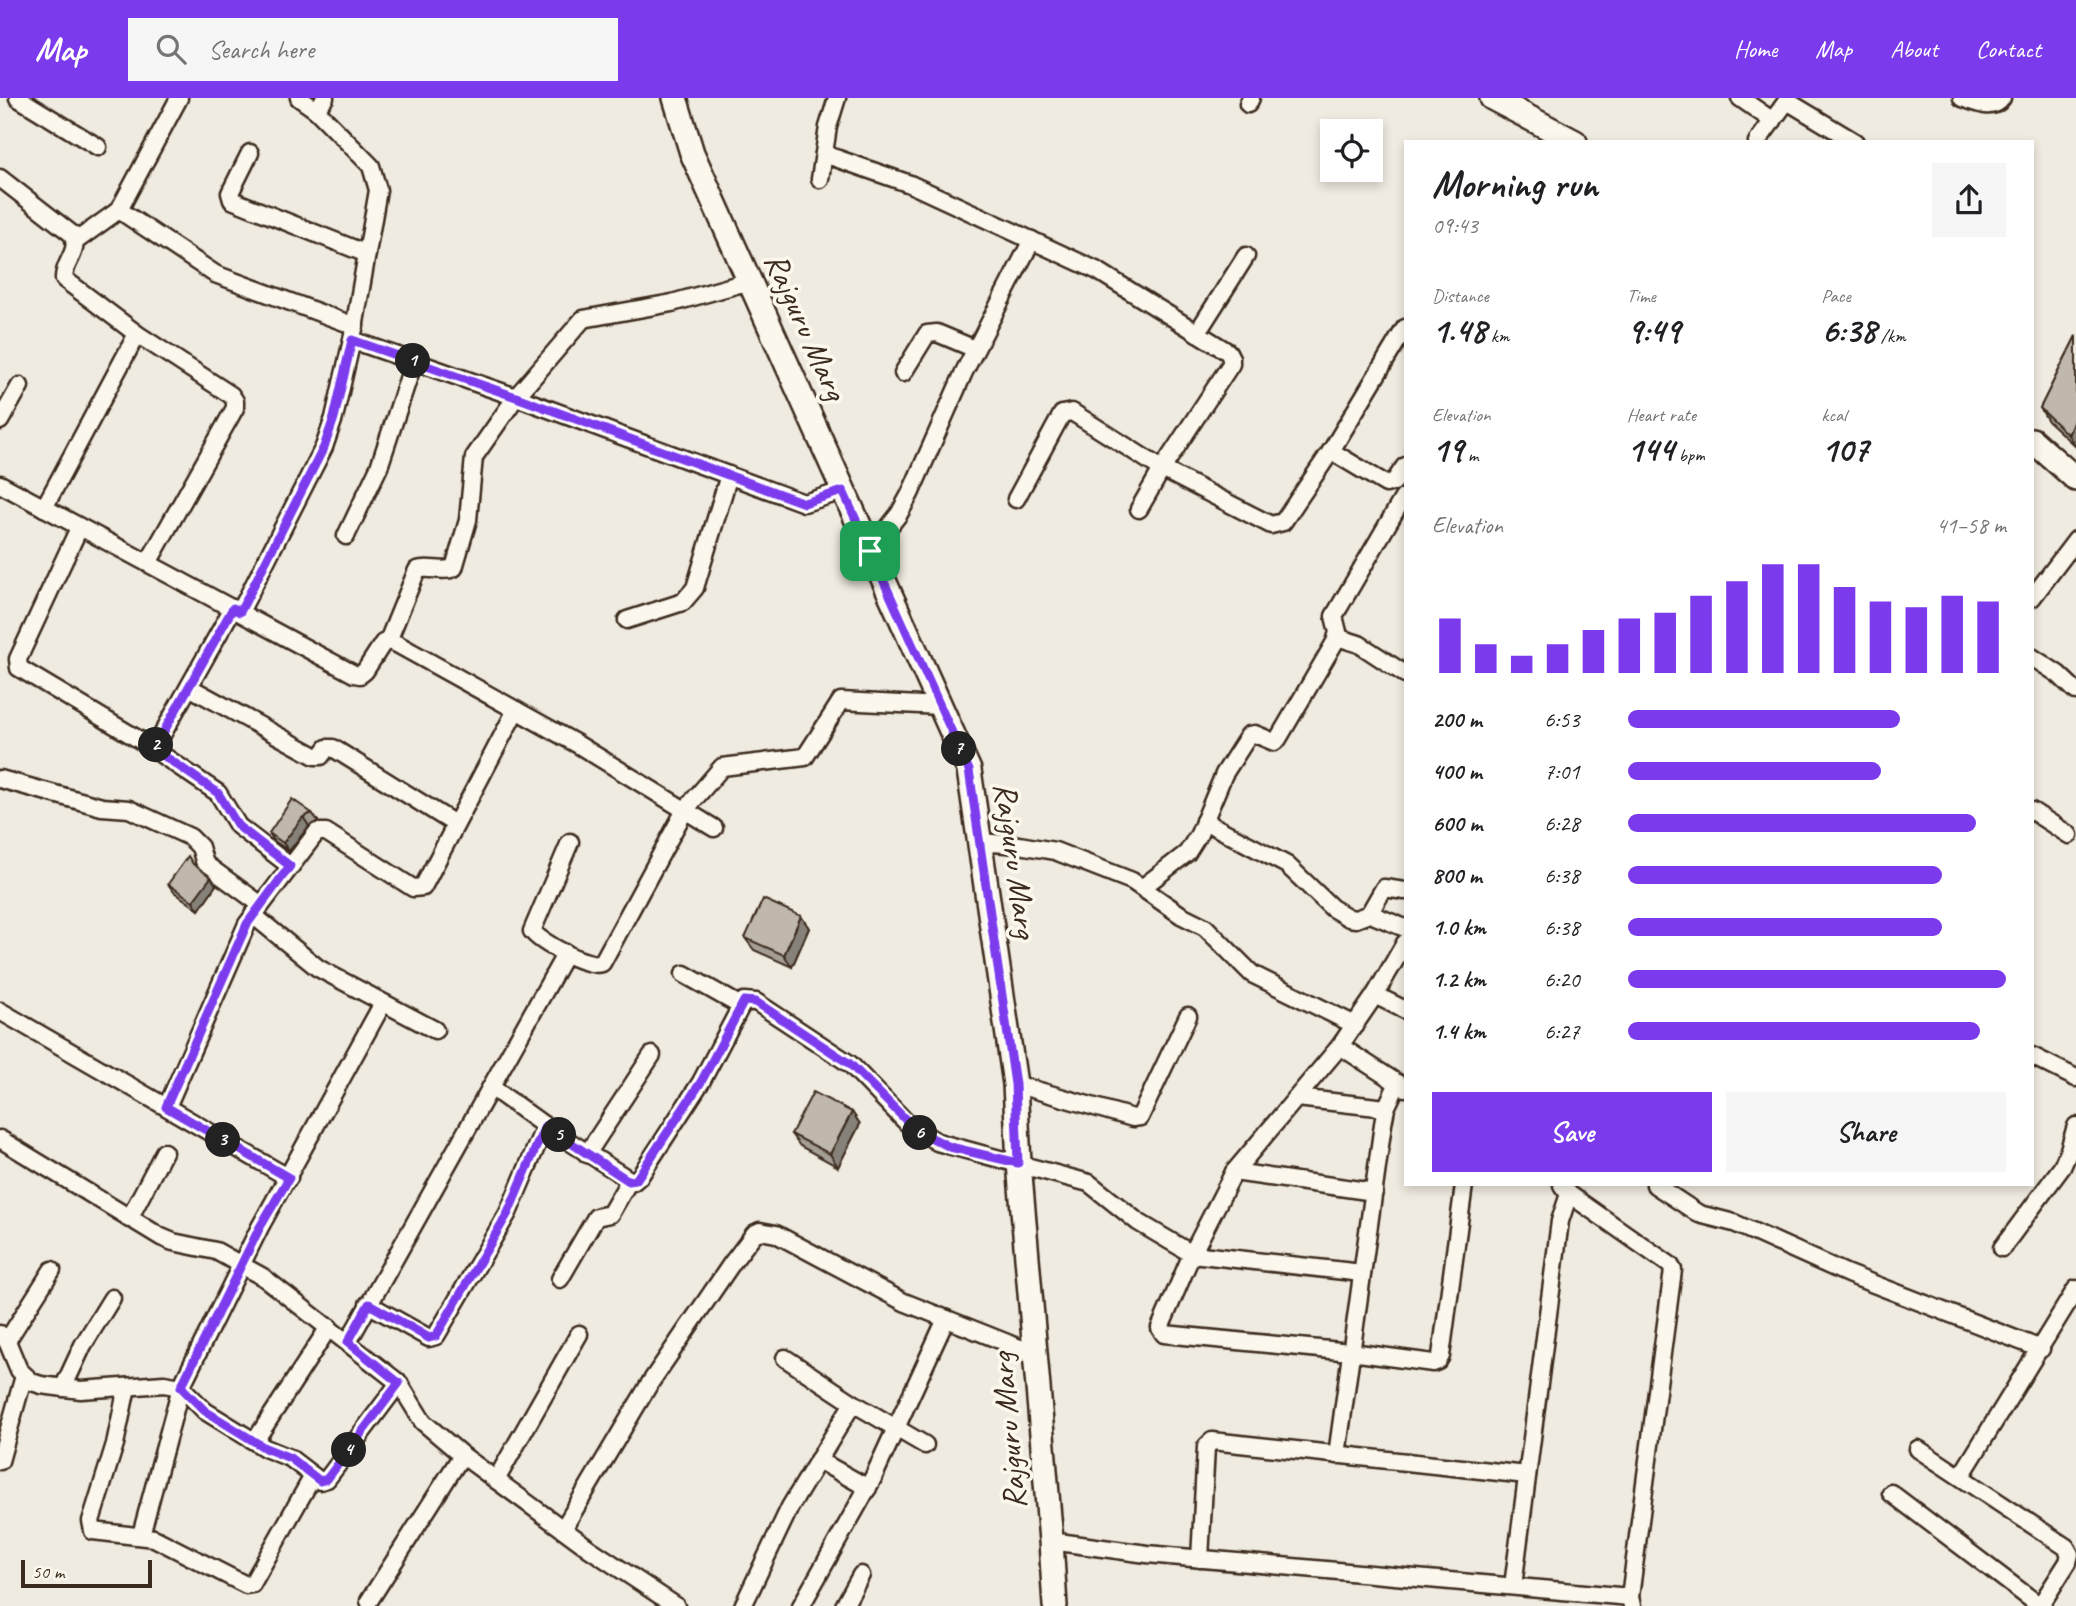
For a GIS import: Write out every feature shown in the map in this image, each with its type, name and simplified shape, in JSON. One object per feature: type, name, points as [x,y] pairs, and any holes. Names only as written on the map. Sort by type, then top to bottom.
[{"type":"street","points":[[18,98],[98,147]]},
{"type":"street","points":[[148,563],[235,408],[235,401],[231,395],[137,334],[64,279],[76,241],[119,210],[179,98]]},
{"type":"street","points":[[154,749],[236,610],[324,447],[334,418],[354,333],[378,190],[371,166],[321,104],[299,98]]},
{"type":"street","name":"Rajguru Marg","points":[[676,98],[692,153],[969,770],[1015,1084],[1018,1163],[1055,1606]]},
{"type":"street","points":[[820,179],[828,127],[837,98]]},
{"type":"street","points":[[1492,98],[1562,139]]},
{"type":"street","points":[[1740,98],[1773,121]]},
{"type":"street","points":[[1962,98],[1992,106],[1998,104],[2002,98]]},
{"type":"street","points":[[1759,140],[1788,99],[1852,140]]},
{"type":"street","points":[[250,153],[230,193],[232,200],[367,254]]},
{"type":"street","points":[[824,154],[910,184],[1098,271],[1228,352],[1231,364],[1139,509]]},
{"type":"street","points":[[0,178],[72,234],[76,241]]},
{"type":"street","points":[[119,210],[215,274],[414,361],[804,503],[843,491]]},
{"type":"street","points":[[870,551],[899,514],[910,494],[975,349],[1032,240]]},
{"type":"street","points":[[1197,333],[1246,256]]},
{"type":"street","points":[[0,484],[360,675],[383,643],[388,641],[417,570],[421,568],[447,571],[454,568],[468,520],[474,457],[516,397],[583,319],[672,303],[750,281]]},
{"type":"street","points":[[1016,499],[1062,414],[1072,412],[1162,469],[1271,525],[1277,525],[1283,522],[1331,451],[1404,330]]},
{"type":"street","points":[[903,373],[927,334],[931,332],[975,349]]},
{"type":"street","points":[[44,508],[137,334]]},
{"type":"street","points":[[346,536],[379,467],[414,361]]},
{"type":"street","points":[[0,421],[20,386]]},
{"type":"street","points":[[2034,442],[2076,479]]},
{"type":"street","points":[[1143,887],[1188,853],[1224,774],[1249,735],[1255,734],[1276,741],[1337,637],[1334,616],[1404,500],[1391,484],[1381,482],[1331,451]]},
{"type":"street","points":[[1391,484],[1404,467]]},
{"type":"street","points":[[627,620],[683,602],[690,597],[729,475]]},
{"type":"street","points":[[79,528],[17,664],[26,674],[154,749],[218,793],[238,826],[290,866]]},
{"type":"street","points":[[2034,595],[2076,540]]},
{"type":"street","points":[[1337,637],[1359,644],[1404,673]]},
{"type":"street","points":[[388,641],[577,744],[714,828]]},
{"type":"street","points":[[2034,658],[2076,691]]},
{"type":"street","points":[[189,687],[315,756],[321,756],[327,748],[333,748],[455,824]]},
{"type":"street","points":[[570,842],[532,931],[538,938],[591,965],[601,963],[685,810],[722,767],[805,757],[841,701],[940,706]]},
{"type":"street","points":[[166,1107],[256,909],[317,832],[321,831],[413,888],[423,887],[516,710]]},
{"type":"street","points":[[0,779],[102,807],[129,809],[190,837],[200,847],[205,864],[318,968],[435,1030]]},
{"type":"street","points":[[2034,812],[2069,835]]},
{"type":"street","points":[[1204,821],[1287,865],[1341,914],[1356,919],[1368,914],[1384,888],[1404,891]]},
{"type":"street","points":[[979,842],[1055,851],[1143,887],[1181,915],[1205,927],[1252,974],[1355,1025]]},
{"type":"street","points":[[1368,914],[1404,928]]},
{"type":"street","points":[[1404,945],[1376,995],[1340,1046],[1234,1172],[1192,1254],[1160,1328],[1164,1335],[1351,1352],[1433,1363],[1438,1361],[1441,1356],[1464,1186]]},
{"type":"street","points":[[348,1342],[566,953]]},
{"type":"street","points":[[684,974],[741,1006]]},
{"type":"street","points":[[1376,995],[1404,1009]]},
{"type":"street","points":[[491,1087],[545,1126],[633,1182],[640,1176],[701,1082],[744,1001],[756,1002],[839,1056],[916,1130],[950,1147],[1089,1183],[1138,1222],[1192,1254],[1362,1273]]},
{"type":"street","points":[[141,1535],[181,1387],[266,1216],[383,1003]]},
{"type":"street","points":[[0,1011],[289,1178]]},
{"type":"street","points":[[1015,1084],[1133,1118],[1140,1117],[1188,1016]]},
{"type":"street","points":[[1337,1455],[1386,1108],[1401,1086],[1340,1046]]},
{"type":"street","points":[[587,1154],[652,1055]]},
{"type":"street","points":[[2034,1057],[2076,1077]]},
{"type":"street","points":[[1297,1098],[1386,1108]]},
{"type":"street","points":[[369,1304],[429,1338],[436,1336],[508,1213],[545,1126]]},
{"type":"street","points":[[2002,1248],[2062,1167],[2076,1126]]},
{"type":"street","points":[[0,1139],[129,1219],[173,1242],[216,1251],[263,1277],[399,1383],[423,1422],[462,1455],[563,1530],[677,1606]]},
{"type":"street","points":[[129,1219],[164,1152]]},
{"type":"street","points":[[1234,1172],[1374,1192]]},
{"type":"street","points":[[560,1279],[596,1217],[610,1214],[629,1181]]},
{"type":"street","points":[[1657,1186],[1699,1214],[1734,1223],[1848,1274],[2041,1349]]},
{"type":"street","points":[[1051,1541],[1117,1551],[1605,1595],[1631,1601],[1673,1270],[1670,1265],[1566,1189],[1513,1586]]},
{"type":"street","points":[[563,1530],[657,1372],[732,1262],[754,1234],[760,1231],[776,1234],[890,1295],[1035,1354]]},
{"type":"street","points":[[52,1269],[4,1337],[24,1376],[41,1385],[81,1390],[164,1384],[181,1387],[205,1411],[290,1458],[320,1481],[327,1479],[399,1383]]},
{"type":"street","points":[[1961,1476],[2076,1289]]},
{"type":"street","points":[[63,1388],[83,1346],[113,1298]]},
{"type":"street","points":[[801,1606],[898,1429],[946,1319]]},
{"type":"street","points":[[255,1441],[329,1326]]},
{"type":"street","points":[[496,1480],[579,1334]]},
{"type":"street","points":[[785,1357],[853,1403],[925,1445]]},
{"type":"street","points":[[0,1461],[24,1376]]},
{"type":"street","points":[[127,1387],[116,1444],[90,1527],[93,1531],[141,1535],[164,1542],[246,1585],[252,1584],[257,1581],[313,1476]]},
{"type":"street","points":[[743,1606],[790,1507],[853,1403]]},
{"type":"street","points":[[1200,1559],[1206,1447],[1213,1441],[1527,1475]]},
{"type":"street","points":[[1891,1493],[2040,1606],[2068,1562],[2070,1554],[2066,1547],[1918,1449]]},
{"type":"street","points":[[369,1601],[462,1455]]},
{"type":"street","points":[[818,1460],[868,1488]]},
{"type":"street","points":[[844,1606],[861,1575]]},
{"type":"street","points":[[1579,1606],[1605,1595]]},
{"type":"building","points":[[2076,336],[2076,415],[2068,435],[2040,408]]},
{"type":"building","points":[[292,799],[312,813],[303,817],[283,843],[269,833]]},
{"type":"building","points":[[188,856],[193,864],[211,877],[193,901],[168,884]]},
{"type":"building","points":[[763,899],[801,916],[784,955],[745,938]]},
{"type":"building","points":[[813,1092],[852,1112],[830,1154],[791,1134]]},
{"type":"route","points":[[352,340],[804,503],[843,491],[870,551],[969,770],[1015,1084],[1018,1163],[950,1147],[916,1130],[850,1064],[756,1002],[744,1001],[701,1082],[636,1180],[629,1181],[545,1126],[508,1213],[436,1336],[429,1338],[369,1304],[348,1342],[399,1383],[327,1479],[320,1481],[290,1458],[265,1448],[205,1411],[181,1387],[260,1227],[289,1178],[166,1107],[247,924],[290,866],[238,826],[218,793],[154,749],[233,608],[240,612],[330,435],[352,340]]}]
